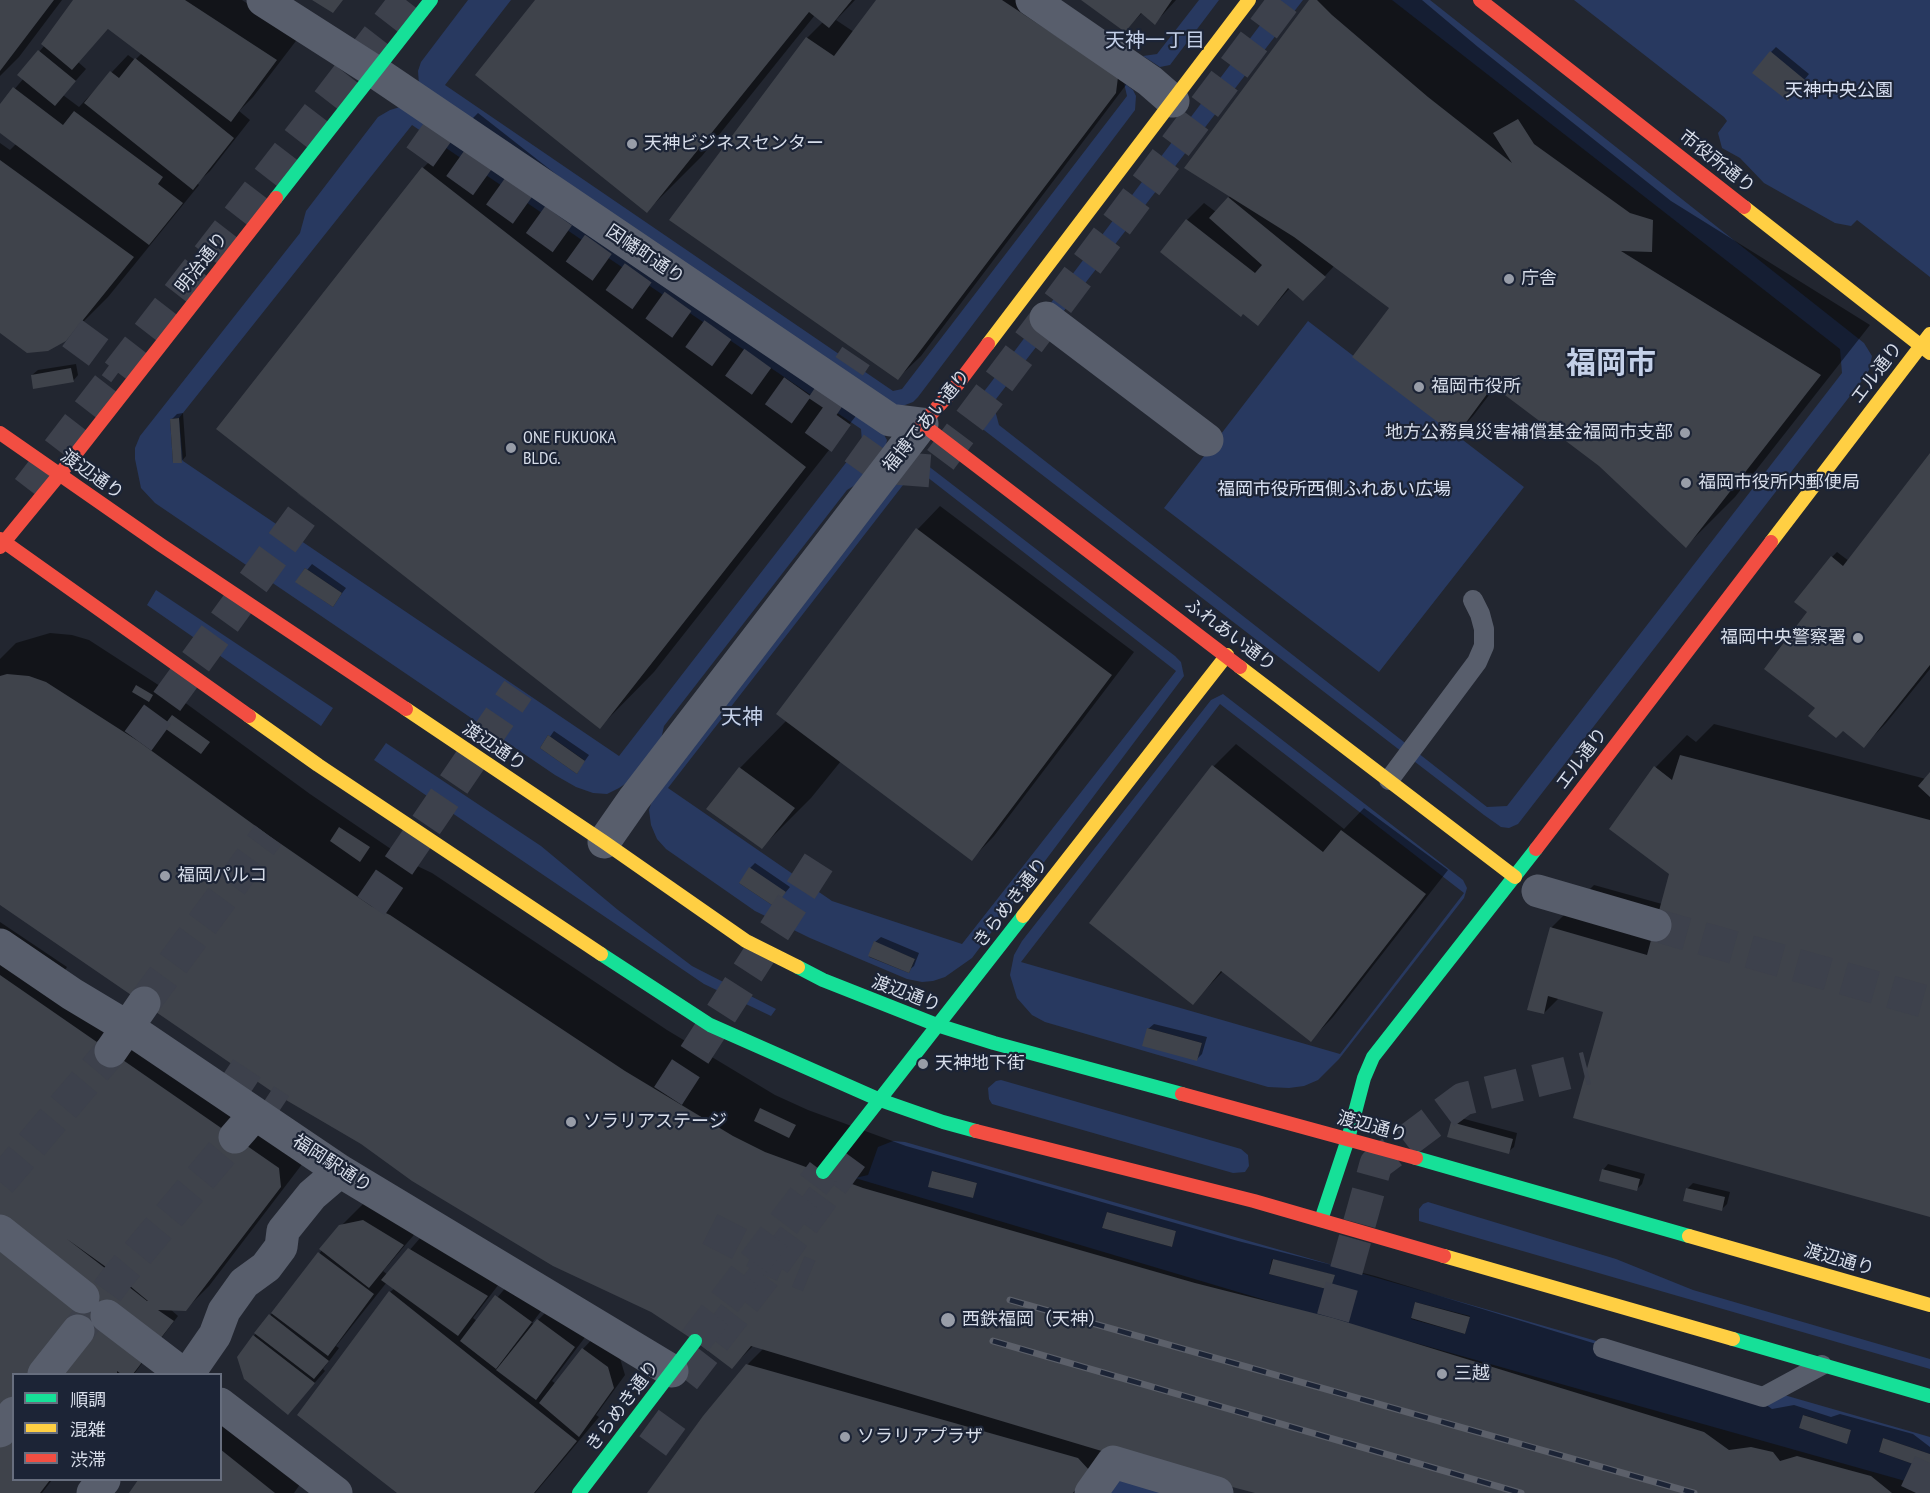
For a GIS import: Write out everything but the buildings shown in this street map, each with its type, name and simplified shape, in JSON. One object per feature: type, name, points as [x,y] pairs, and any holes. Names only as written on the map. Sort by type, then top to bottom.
[{"type":"street","name":"因幡町通り","points":[[263,0],[374,71],[890,420],[922,424]]},
{"type":"street","name":"明治通り","points":[[1,542],[60,474],[431,0]]},
{"type":"street","points":[[1032,0],[1150,81],[1173,101]]},
{"type":"street","name":"福博であい通り","points":[[604,842],[641,790],[922,424],[954,389],[1249,0]]},
{"type":"street","name":"市役所通り","points":[[1480,0],[1926,349]]},
{"type":"street","points":[[1046,318],[1207,440]]},
{"type":"street","name":"エル通り","points":[[1321,1220],[1348,1139],[1364,1078],[1373,1057],[1526,884],[1926,349],[1930,334]]},
{"type":"street","name":"ふれあい通り","points":[[922,424],[1526,884]]},
{"type":"street","name":"渡辺通り","points":[[0,433],[161,545],[604,842],[746,942],[823,980],[937,1025],[994,1043],[1348,1139],[1930,1305]]},
{"type":"street","points":[[1,542],[333,776],[710,1025],[880,1100],[943,1122],[1254,1201],[1930,1396]]},
{"type":"street","name":"きらめき通り","points":[[823,1172],[1227,655]]},
{"type":"street","points":[[1526,884],[1655,925]]},
{"type":"street","name":"福岡駅通り","points":[[0,945],[72,994],[127,1027],[245,1126],[340,1171],[672,1371]]},
{"type":"street","points":[[189,1373],[215,1335],[224,1311],[244,1283],[266,1267],[282,1247],[283,1231],[312,1195],[340,1171]]},
{"type":"street","points":[[0,1231],[182,1373]]},
{"type":"street","points":[[45,1373],[78,1331]]},
{"type":"street","name":"きらめき通り","points":[[579,1493],[695,1341]]},
{"type":"street","points":[[222,1406],[336,1493]]},
{"type":"street","points":[[0,1431],[12,1416]]},
{"type":"street","points":[[1090,1493],[1113,1462],[1217,1493]]},
{"type":"street","points":[[93,1493],[102,1481]]},
{"type":"lane","points":[[1389,780],[1477,662],[1484,646],[1484,629],[1473,600]]},
{"type":"lane","points":[[1604,1348],[1763,1396],[1822,1365]]},
{"type":"green space","points":[[468,0],[511,0],[445,85],[893,391],[902,389],[1127,96],[1124,83],[1133,90],[1136,96],[1135,110],[918,397],[913,402],[897,408],[419,85],[418,71],[421,62]]},
{"type":"green space","points":[[1199,0],[1219,0],[1170,65],[1160,67],[1143,56],[1157,54]]},
{"type":"green space","points":[[1279,0],[1303,0],[993,403],[999,425],[1487,807],[1507,806],[1842,373],[1840,349],[1392,0],[1430,0],[1864,343],[1872,356],[1869,370],[1864,378],[1518,824],[1509,828],[1501,827],[1484,815],[980,427],[972,412],[975,403]]},
{"type":"green space","name":"天神中央公園","points":[[1574,0],[1930,0],[1930,277],[1857,220],[1851,226],[1835,223],[1764,183],[1740,158],[1722,148],[1718,133],[1727,121],[1724,117]]},
{"type":"green space","points":[[400,107],[880,428],[887,440],[885,450],[865,479],[847,490],[664,726],[660,744],[637,776],[607,794],[593,793],[576,787],[555,775],[155,503],[141,488],[135,459],[135,448],[140,436],[300,233],[306,211],[378,117]],"holes":[[[412,125],[861,429],[862,442],[619,756],[183,461],[179,418]],[[178,418],[182,463],[173,463],[170,419]],[[305,568],[342,593],[333,607],[296,582]],[[548,735],[584,760],[577,774],[540,748]]]},
{"type":"green space","name":"福岡市役所西側ふれあい広場","points":[[1308,321],[1524,487],[1379,672],[1164,508]]},
{"type":"green space","points":[[914,460],[927,465],[1181,662],[1184,676],[972,958],[945,977],[933,981],[922,982],[907,979],[810,938],[755,911],[666,849],[657,839],[651,825],[649,810],[652,801]],"holes":[[[922,473],[1176,671],[962,944],[832,901],[668,788],[910,476]],[[739,883],[785,892],[775,907]],[[874,942],[915,959],[909,973],[869,957]]]},
{"type":"green space","points":[[156,590],[333,708],[321,726],[147,605]]},
{"type":"green space","points":[[1223,694],[1463,880],[1467,888],[1464,898],[1339,1059],[1318,1080],[1304,1086],[1268,1087],[1045,1022],[1032,1015],[1017,998],[1010,975],[1014,955],[1022,941],[1211,700]],"holes":[[[1220,704],[1464,893],[1340,1054],[1021,962]],[[1147,1028],[1202,1043],[1197,1060]]]},
{"type":"green space","points":[[386,743],[541,846],[618,910],[692,966],[776,1009],[771,1016],[704,984],[374,760]]},
{"type":"green space","points":[[1001,1080],[1241,1149],[1248,1155],[1249,1166],[1245,1172],[1233,1173],[992,1104],[988,1088]]},
{"type":"green space","points":[[893,1141],[905,1142],[1930,1437],[1930,1454],[1883,1438],[1879,1452],[1930,1470],[1930,1488],[1302,1311],[855,1178],[868,1175],[878,1147]],"holes":[[[933,1171],[977,1183],[973,1198],[929,1187]],[[1107,1212],[1176,1231],[1172,1247],[1102,1228]],[[1272,1259],[1334,1275],[1330,1290],[1269,1274]],[[1415,1302],[1470,1316],[1465,1334],[1411,1319]],[[1804,1415],[1851,1430],[1847,1443],[1799,1428]]]},
{"type":"green space","points":[[1428,1202],[1616,1259],[1693,1290],[1930,1359],[1930,1369],[1419,1221],[1419,1209]]},
{"type":"green space","points":[[1118,1469],[1199,1493],[1100,1493]]},
{"type":"tunnel","points":[[28,489],[406,0]]},
{"type":"tunnel","points":[[416,134],[881,467],[932,471],[1285,0]]},
{"type":"tunnel","points":[[72,333],[121,369]]},
{"type":"tunnel","points":[[822,407],[856,356]]},
{"type":"tunnel","points":[[138,741],[311,503]]},
{"type":"tunnel","points":[[371,906],[518,690]]},
{"type":"tunnel","points":[[144,1003],[268,835]]},
{"type":"tunnel","points":[[668,1096],[824,854]]},
{"type":"tunnel","points":[[1655,925],[1930,1003]]},
{"type":"tunnel","points":[[0,1182],[111,1051]]},
{"type":"tunnel","points":[[1333,1318],[1376,1164],[1463,1099],[1587,1068]]},
{"type":"tunnel","points":[[224,1073],[280,1110]]},
{"type":"tunnel","points":[[78,1331],[117,1278],[235,1137]]},
{"type":"tunnel","points":[[684,1379],[775,1262],[857,1150]]},
{"type":"tunnel","points":[[695,1341],[823,1172]]},
{"type":"tunnel","points":[[710,1229],[775,1262],[809,1276]]},
{"type":"tunnel","points":[[649,1423],[678,1444]]},
{"type":"tunnel","points":[[1916,1493],[1930,1463]]},
{"type":"railway","points":[[1010,1300],[1694,1493]]},
{"type":"railway","points":[[993,1341],[1521,1493]]},
{"type":"traffic: fast","points":[[276,198],[431,0]]},
{"type":"traffic: fast","points":[[1321,1220],[1348,1139],[1364,1078],[1373,1057],[1536,849]]},
{"type":"traffic: fast","points":[[823,1172],[1023,916]]},
{"type":"traffic: fast","points":[[601,954],[710,1025],[880,1100],[976,1131]]},
{"type":"traffic: fast","points":[[798,967],[823,980],[937,1025],[994,1043],[1182,1094]]},
{"type":"traffic: fast","points":[[1416,1158],[1689,1236]]},
{"type":"traffic: fast","points":[[1733,1339],[1930,1396]]},
{"type":"traffic: fast","points":[[579,1493],[695,1341]]},
{"type":"traffic: slow","points":[[988,344],[1249,0]]},
{"type":"traffic: slow","points":[[1744,207],[1930,353]]},
{"type":"traffic: slow","points":[[1771,542],[1930,334]]},
{"type":"traffic: slow","points":[[1023,916],[1227,655]]},
{"type":"traffic: slow","points":[[1240,667],[1515,877]]},
{"type":"traffic: slow","points":[[406,709],[746,941],[798,967]]},
{"type":"traffic: slow","points":[[249,716],[318,765],[601,954]]},
{"type":"traffic: slow","points":[[1689,1236],[1930,1305]]},
{"type":"traffic: slow","points":[[1444,1256],[1733,1339]]},
{"type":"traffic: jam","points":[[1480,0],[1744,207]]},
{"type":"traffic: jam","points":[[0,547],[276,198]]},
{"type":"traffic: jam","points":[[988,344],[954,389],[922,424],[1240,667]]},
{"type":"traffic: jam","points":[[0,433],[161,545],[406,709]]},
{"type":"traffic: jam","points":[[0,539],[249,716]]},
{"type":"traffic: jam","points":[[1536,849],[1771,542]]},
{"type":"traffic: jam","points":[[1182,1094],[1416,1158]]},
{"type":"traffic: jam","points":[[976,1131],[1254,1201],[1444,1256]]},
{"type":"place","name":"天神ビジネスセンター","points":[[632,144]]},
{"type":"place","name":"庁舎","points":[[1509,279]]},
{"type":"place","name":"福岡市役所","points":[[1419,387]]},
{"type":"place","name":"地方公務員災害補償基金福岡市支部","points":[[1685,433]]},
{"type":"place","name":"ONE FUKUOKA BLDG.","points":[[511,448]]},
{"type":"place","name":"福岡市役所内郵便局","points":[[1686,483]]},
{"type":"place","name":"福岡中央警察署","points":[[1858,638]]},
{"type":"place","name":"福岡パルコ","points":[[165,876]]},
{"type":"place","name":"天神地下街","points":[[923,1064]]},
{"type":"place","name":"ソラリアステージ","points":[[571,1122]]},
{"type":"place","name":"西鉄福岡（天神）","points":[[948,1320]]},
{"type":"place","name":"三越","points":[[1442,1374]]},
{"type":"place","name":"ソラリアプラザ","points":[[845,1437]]},
{"type":"district","name":"天神一丁目","points":[[1155,41]]},
{"type":"district","name":"福岡市","points":[[1611,364]]},
{"type":"district","name":"天神","points":[[742,718]]}]
